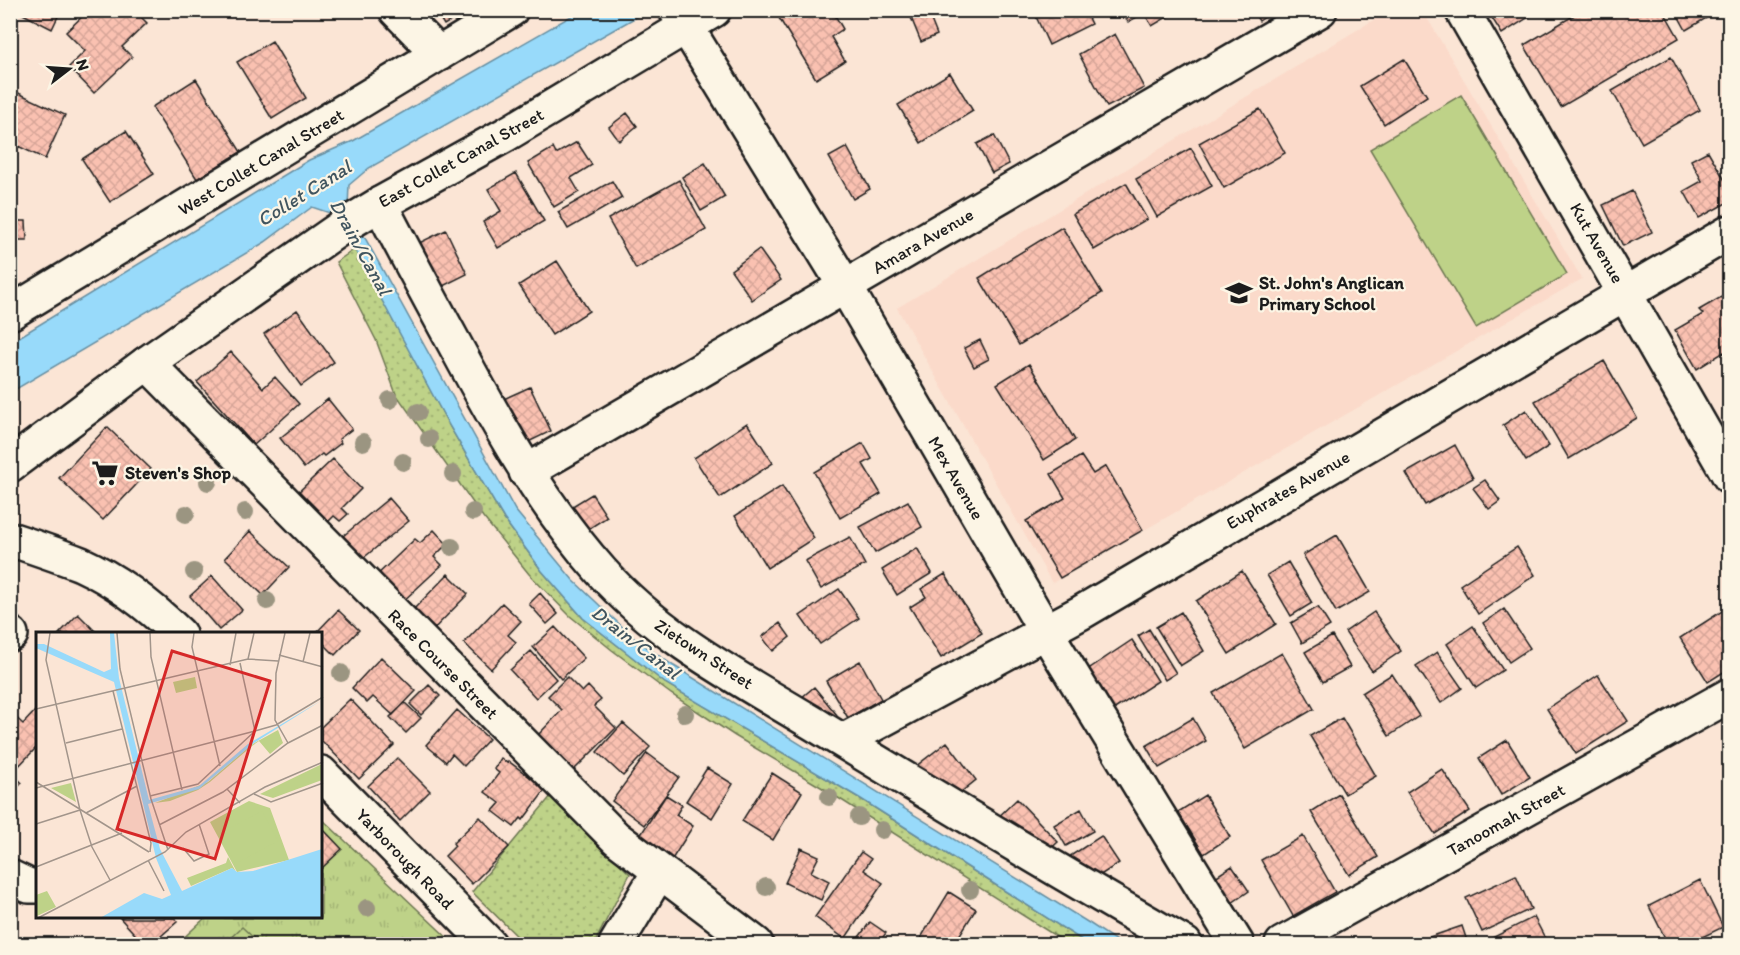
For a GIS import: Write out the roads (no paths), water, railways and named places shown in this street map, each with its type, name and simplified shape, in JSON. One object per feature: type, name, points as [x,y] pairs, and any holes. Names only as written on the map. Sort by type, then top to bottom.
[{"type":"street","points":[[396,10],[439,54]]},
{"type":"street","name":"West Collet Canal Street","points":[[10,313],[511,10]]},
{"type":"street","name":"East Collet Canal Street","points":[[10,465],[147,363],[359,216],[505,135],[679,16],[714,10]]},
{"type":"street","name":"Amara Avenue","points":[[526,472],[1320,10]]},
{"type":"street","name":"Kut Avenue","points":[[1462,10],[1730,477]]},
{"type":"street","name":"Mex Avenue","points":[[679,16],[845,286],[1046,632],[1237,945]]},
{"type":"street","name":"Zietown Street","points":[[359,216],[493,415],[526,472],[601,571],[627,598],[687,646],[1185,945]]},
{"type":"street","name":"Euphrates Avenue","points":[[843,741],[1046,632],[1730,232]]},
{"type":"street","name":"Race Course Street","points":[[147,363],[616,838],[756,945]]},
{"type":"street","points":[[10,539],[80,564],[114,582],[135,596],[177,632]]},
{"type":"street","name":"Tanoomah Street","points":[[1282,945],[1730,695]]},
{"type":"street","name":"Yarborough Road","points":[[322,774],[489,945]]},
{"type":"street","points":[[616,945],[659,872]]},
{"type":"street","points":[[10,877],[29,886],[36,886]]},
{"type":"water","points":[[580,11],[647,11],[369,168],[349,185],[348,207],[515,510],[573,580],[635,639],[674,666],[1121,944],[1088,944],[861,799],[665,683],[583,618],[542,571],[504,519],[450,427],[336,215],[312,207],[265,242],[11,392],[11,342],[309,160],[353,141]]},
{"type":"place","name":"St. John's Anglican Primary School","points":[[1239,293]]},
{"type":"place","name":"Steven's Shop","points":[[105,473]]},
{"type":"water label","name":"Collet Canal","points":[[304,193]]},
{"type":"water label","name":"Drain/Canal","points":[[361,247]]},
{"type":"water label","name":"Drain/Canal","points":[[636,642]]}]
